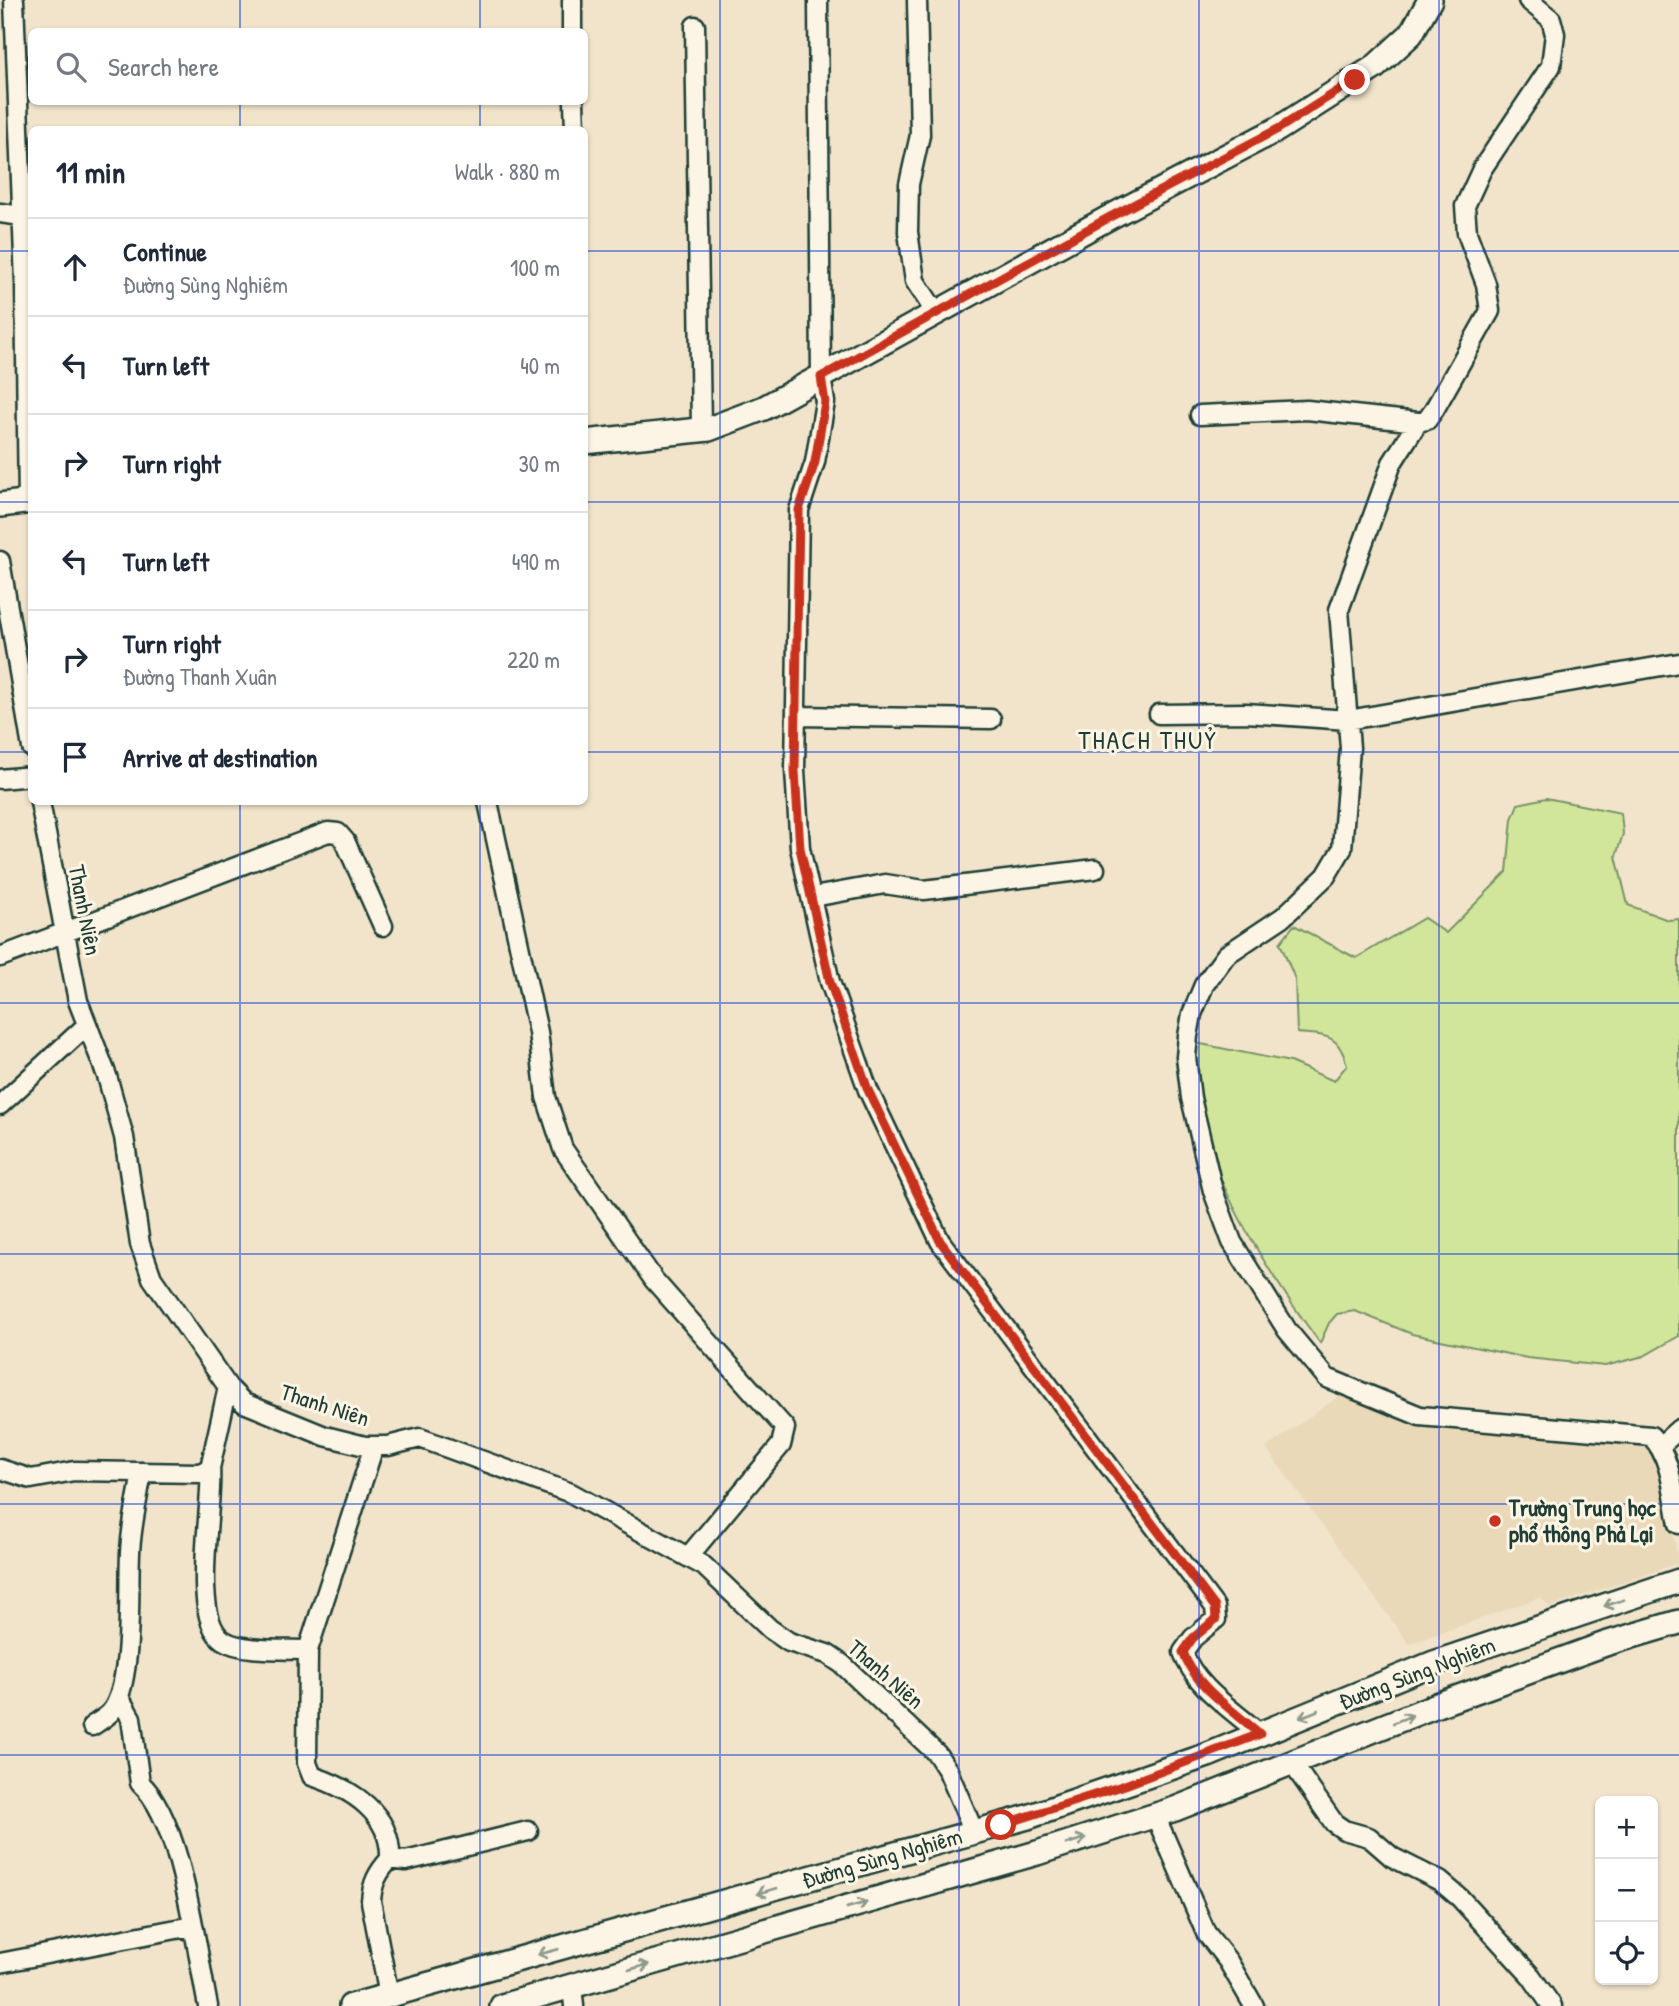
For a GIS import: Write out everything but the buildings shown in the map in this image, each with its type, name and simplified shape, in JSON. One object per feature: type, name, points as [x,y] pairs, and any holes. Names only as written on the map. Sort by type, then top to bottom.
[{"type":"street","points":[[14,0],[28,345]]},
{"type":"street","points":[[572,0],[572,28]]},
{"type":"street","points":[[818,0],[821,377],[825,402],[815,462],[799,510],[795,771],[800,848],[830,982],[868,1090],[940,1241],[1215,1607],[1216,1619],[1193,1638],[1183,1652],[1186,1663],[1204,1684],[1260,1734]]},
{"type":"street","points":[[917,0],[920,135],[909,184],[908,232],[915,281],[936,313]]},
{"type":"street","points":[[588,442],[701,430],[764,408],[1289,122],[1375,67],[1411,34],[1432,0]]},
{"type":"street","points":[[1200,415],[1307,410],[1418,422],[1427,420],[1457,365],[1480,333],[1490,311],[1486,284],[1467,233],[1465,206],[1482,169],[1551,66],[1555,34],[1551,19],[1528,0]]},
{"type":"street","points":[[695,26],[701,430]]},
{"type":"street","points":[[574,105],[575,126]]},
{"type":"street","points":[[0,213],[22,216]]},
{"type":"street","points":[[1418,422],[1392,463],[1339,610],[1350,747],[1342,849],[1326,876],[1283,917],[1226,955],[1204,985],[1192,1014],[1186,1057],[1191,1098],[1213,1191],[1232,1242],[1287,1330],[1327,1378],[1420,1416],[1651,1436],[1660,1446],[1679,1524]]},
{"type":"street","points":[[0,505],[28,502]]},
{"type":"street","points":[[0,561],[28,725]]},
{"type":"street","points":[[1159,714],[1246,713],[1348,720],[1679,663]]},
{"type":"street","points":[[796,716],[991,719]]},
{"type":"street","points":[[0,779],[28,776]]},
{"type":"street","name":"Thanh Niên","points":[[41,805],[78,1001],[107,1076],[124,1137],[140,1244],[152,1278],[228,1387],[244,1403],[326,1436],[374,1446],[420,1438],[442,1444],[571,1493],[704,1566],[770,1629],[789,1642],[827,1654],[842,1664],[922,1739],[948,1771],[974,1832]]},
{"type":"street","points":[[489,805],[538,1032],[546,1097],[562,1149],[654,1280],[785,1427],[781,1445],[688,1557]]},
{"type":"street","points":[[0,957],[328,832],[338,833],[345,841],[383,926]]},
{"type":"street","points":[[813,897],[885,884],[924,890],[1095,869]]},
{"type":"street","points":[[0,1105],[87,1025]]},
{"type":"street","points":[[228,1387],[210,1468],[212,1484],[204,1565],[214,1630],[224,1641],[261,1649],[308,1650]]},
{"type":"street","points":[[1660,1446],[1679,1429]]},
{"type":"street","points":[[374,1446],[308,1650],[307,1763],[312,1776],[358,1798],[379,1818],[391,1839],[390,1859],[379,1871],[372,1887],[371,1901],[390,1996]]},
{"type":"street","points":[[0,1469],[31,1479],[74,1471],[200,1473],[210,1468]]},
{"type":"street","points":[[92,1726],[110,1713],[119,1697],[130,1618],[130,1550],[142,1472]]},
{"type":"street","name":"Đường Sùng Nghiêm","points":[[351,2006],[974,1832],[1125,1785],[1260,1734],[1434,1663],[1679,1581]]},
{"type":"street","name":"Đường Sùng Nghiêm","points":[[502,2006],[573,1996],[1155,1815],[1579,1653],[1679,1622]]},
{"type":"street","points":[[119,1697],[131,1718],[141,1783],[152,1793],[173,1835],[208,2006]]},
{"type":"street","points":[[1292,1763],[1334,1823],[1344,1830],[1369,1837],[1392,1857],[1440,1881],[1460,1898],[1531,1976],[1552,2006]]},
{"type":"street","points":[[1155,1815],[1206,1933],[1228,1961],[1254,2006]]},
{"type":"street","points":[[390,1859],[406,1861],[528,1831]]},
{"type":"street","points":[[0,1963],[192,1926]]},
{"type":"shaded area","name":"Trường Trung học phổ thông Phả Lại","points":[[1342,1394],[1426,1426],[1505,1429],[1646,1447],[1658,1460],[1679,1563],[1549,1607],[1541,1597],[1409,1644],[1266,1448]]},
{"type":"green space","points":[[1546,798],[1621,813],[1623,834],[1616,856],[1628,905],[1668,920],[1679,919],[1679,1336],[1644,1356],[1605,1366],[1527,1358],[1412,1334],[1355,1311],[1337,1314],[1329,1323],[1320,1343],[1262,1258],[1227,1194],[1203,1128],[1197,1096],[1196,1043],[1290,1062],[1334,1081],[1347,1065],[1340,1047],[1324,1036],[1297,1033],[1295,979],[1280,943],[1294,925],[1356,958],[1424,918],[1446,933],[1507,872],[1512,819],[1518,804]]},
{"type":"place","name":"Trường Trung học phổ thông Phả Lại","points":[[1495,1521]]},
{"type":"district","name":"THẠCH THUỶ","points":[[1148,740]]},
{"type":"route","points":[[1001,1825],[1125,1785],[1260,1734],[1204,1684],[1186,1663],[1183,1652],[1193,1638],[1216,1619],[1215,1607],[940,1241],[868,1090],[830,982],[816,906],[800,848],[795,771],[799,510],[815,462],[825,402],[821,377],[1110,217],[1278,129],[1355,80]]}]
